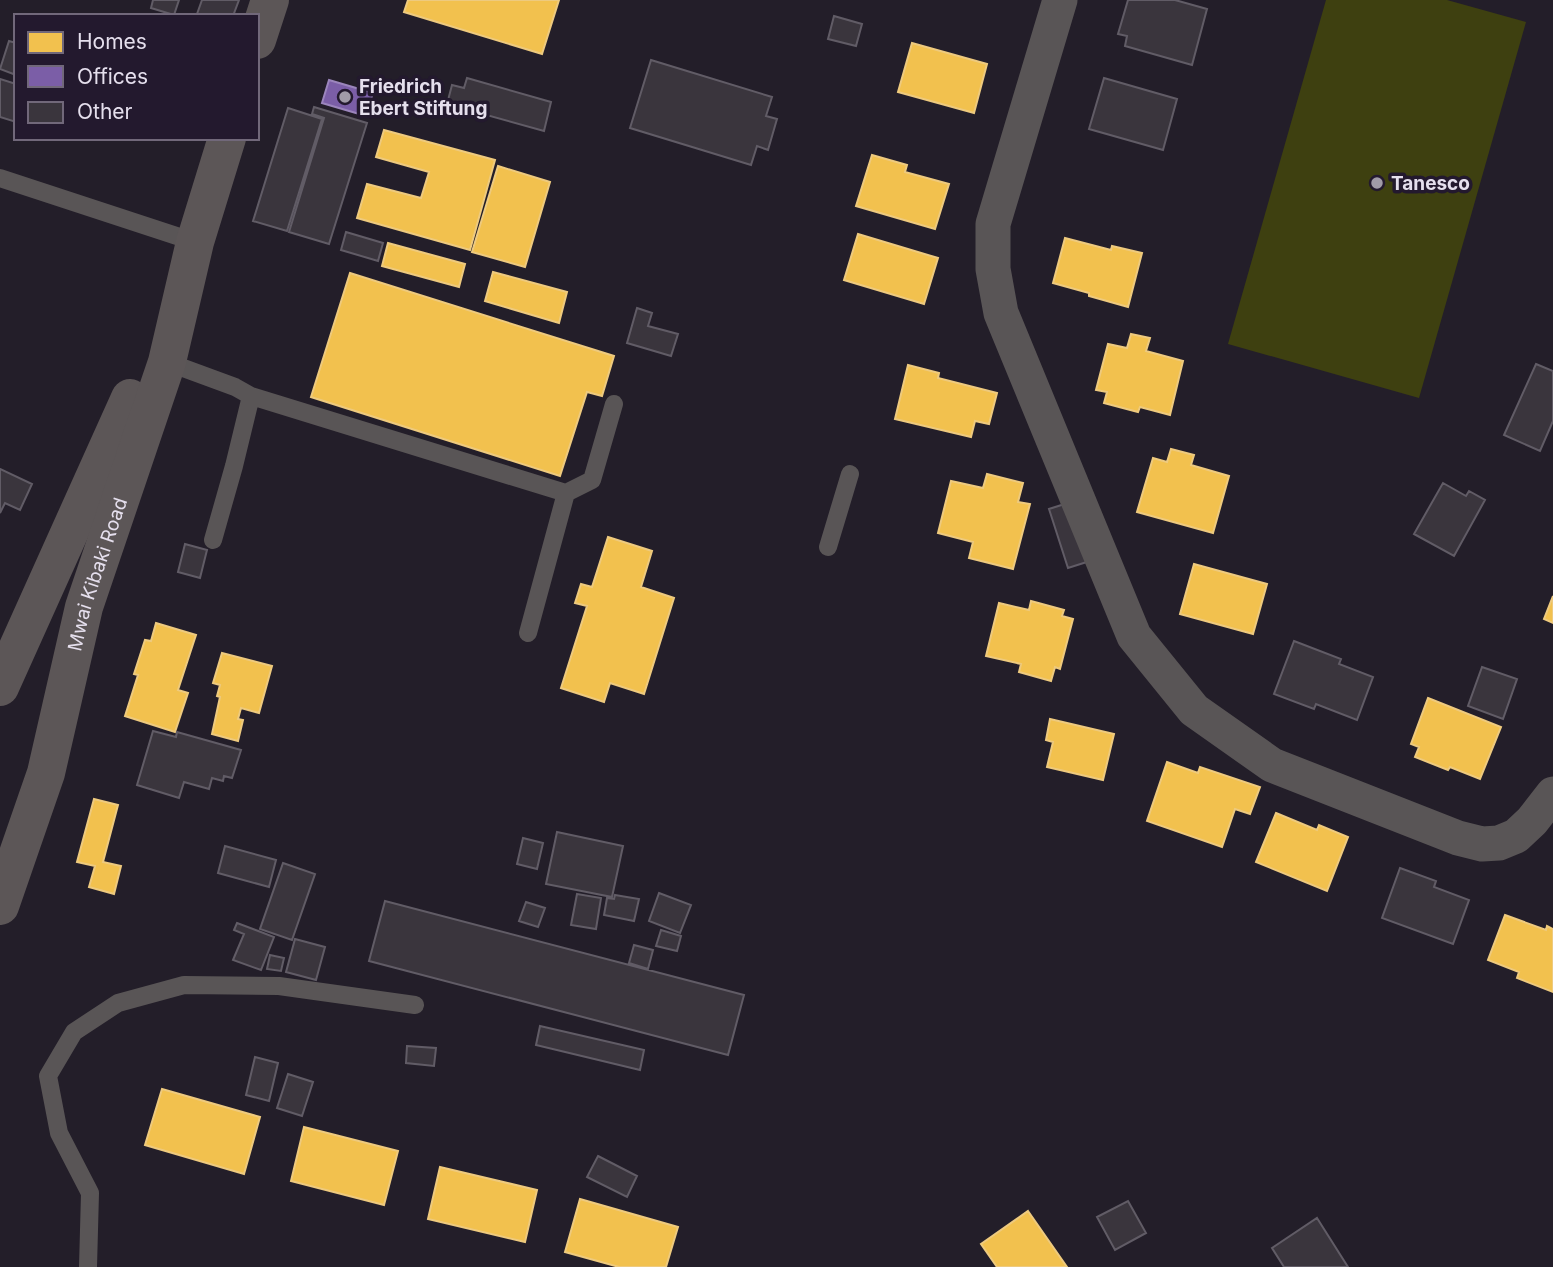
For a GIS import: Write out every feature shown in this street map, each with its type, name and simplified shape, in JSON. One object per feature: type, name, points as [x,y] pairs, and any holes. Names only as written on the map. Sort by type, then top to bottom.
[{"type":"main road","points":[[259,34],[270,0]]},
{"type":"main road","name":"Mwai Kibaki Road","points":[[0,906],[46,773],[84,607],[167,362],[195,242],[226,140]]},
{"type":"main road","name":"Mwai Kibaki Road","points":[[0,687],[116,432],[195,242]]},
{"type":"street","points":[[1060,0],[993,224],[993,268],[1001,313],[1134,636],[1194,710],[1272,765],[1408,819],[1482,844],[1499,843],[1516,836],[1553,794]]},
{"type":"lane","points":[[0,178],[195,242]]},
{"type":"lane","points":[[167,362],[235,387],[251,396],[566,494],[592,480],[614,404]]},
{"type":"lane","points":[[213,540],[251,396]]},
{"type":"lane","points":[[828,547],[850,474]]},
{"type":"lane","points":[[528,633],[566,494]]},
{"type":"lane","points":[[88,1267],[90,1193],[59,1133],[48,1076],[74,1032],[118,1003],[184,985],[279,986],[415,1005]]},
{"type":"shaded area","name":"Tanesco","points":[[1326,0],[1447,0],[1526,22],[1419,398],[1228,344]]},
{"type":"building: Homes","points":[[408,0],[559,0],[542,54],[404,12]]},
{"type":"building: Homes","points":[[912,43],[987,64],[974,113],[898,92]]},
{"type":"building: Homes","points":[[384,130],[495,160],[470,250],[357,218],[367,184],[421,198],[429,172],[376,157]]},
{"type":"building: Homes","points":[[872,155],[907,165],[905,172],[949,184],[935,229],[856,206]]},
{"type":"building: Homes","points":[[498,166],[550,182],[525,267],[472,252]]},
{"type":"building: Homes","points":[[858,234],[938,258],[924,304],[844,280]]},
{"type":"building: Homes","points":[[1065,238],[1111,250],[1112,246],[1142,253],[1128,307],[1053,283]]},
{"type":"building: Homes","points":[[388,243],[465,264],[459,287],[382,266]]},
{"type":"building: Homes","points":[[493,272],[567,292],[559,323],[485,301]]},
{"type":"building: Homes","points":[[350,273],[614,356],[602,396],[587,392],[560,476],[311,397]]},
{"type":"building: Homes","points":[[1131,334],[1150,338],[1146,351],[1183,361],[1170,415],[1140,407],[1138,412],[1104,403],[1107,392],[1096,390],[1108,344],[1127,348]]},
{"type":"building: Homes","points":[[908,365],[939,373],[938,378],[997,393],[989,424],[975,421],[971,437],[895,419]]},
{"type":"building: Homes","points":[[1171,449],[1194,455],[1191,465],[1229,476],[1213,533],[1137,512],[1153,458],[1167,462]]},
{"type":"building: Homes","points":[[987,474],[1023,483],[1018,502],[1030,504],[1013,569],[969,558],[973,542],[938,533],[951,481],[983,488]]},
{"type":"building: Homes","points":[[608,537],[652,551],[641,587],[674,598],[644,694],[610,683],[604,702],[561,688],[587,606],[575,603],[581,584],[592,587]]},
{"type":"building: Homes","points":[[1194,564],[1267,584],[1253,634],[1180,614]]},
{"type":"building: Homes","points":[[1553,596],[1553,623],[1544,619]]},
{"type":"building: Homes","points":[[1031,601],[1064,610],[1062,616],[1073,619],[1060,669],[1055,667],[1051,681],[1019,672],[1021,664],[986,656],[999,603],[1029,610]]},
{"type":"building: Homes","points":[[156,623],[196,635],[178,690],[188,693],[175,732],[125,716],[138,675],[134,674],[145,640],[151,641]]},
{"type":"building: Homes","points":[[222,653],[272,666],[259,713],[241,708],[238,719],[243,720],[238,741],[212,734],[220,697],[217,696],[220,685],[213,683]]},
{"type":"building: Homes","points":[[1428,698],[1501,727],[1480,779],[1415,757],[1419,747],[1411,744]]},
{"type":"building: Homes","points":[[1050,719],[1114,734],[1103,780],[1047,767],[1053,742],[1046,740]]},
{"type":"building: Homes","points":[[1167,762],[1198,773],[1200,767],[1260,787],[1250,814],[1235,809],[1222,847],[1147,821]]},
{"type":"building: Homes","points":[[94,799],[118,805],[103,862],[121,866],[114,894],[89,887],[95,866],[77,862]]},
{"type":"building: Homes","points":[[1276,813],[1317,830],[1319,825],[1348,837],[1327,891],[1256,862]]},
{"type":"building: Homes","points":[[1505,915],[1546,930],[1547,926],[1553,929],[1553,992],[1517,978],[1519,972],[1488,960]]},
{"type":"building: Homes","points":[[162,1089],[260,1117],[244,1174],[145,1145]]},
{"type":"building: Homes","points":[[304,1127],[398,1151],[384,1205],[291,1181]]},
{"type":"building: Homes","points":[[440,1167],[537,1190],[525,1242],[428,1219]]},
{"type":"building: Homes","points":[[580,1199],[678,1227],[666,1267],[619,1267],[565,1252]]},
{"type":"building: Homes","points":[[1028,1211],[1067,1267],[997,1267],[981,1244]]},
{"type":"building: Offices","points":[[329,80],[373,93],[366,116],[322,103]]},
{"type":"building: Other","points":[[153,0],[179,0],[174,14],[151,8]]},
{"type":"building: Other","points":[[202,0],[239,0],[234,14],[197,14]]},
{"type":"building: Other","points":[[1128,0],[1175,0],[1207,9],[1192,65],[1125,46],[1127,36],[1118,34]]},
{"type":"building: Other","points":[[834,16],[862,24],[856,46],[828,39]]},
{"type":"building: Other","points":[[9,41],[14,42],[14,74],[0,69]]},
{"type":"building: Other","points":[[651,60],[772,97],[766,116],[777,119],[768,150],[757,146],[751,165],[630,128]]},
{"type":"building: Other","points":[[467,78],[551,102],[544,131],[447,104],[452,85],[464,88]]},
{"type":"building: Other","points":[[1104,78],[1177,99],[1163,150],[1089,129]]},
{"type":"building: Other","points":[[0,79],[14,83],[14,121],[0,117]]},
{"type":"building: Other","points":[[314,107],[367,123],[329,244],[289,232],[324,118],[312,114]]},
{"type":"building: Other","points":[[288,108],[322,119],[287,231],[253,221]]},
{"type":"building: Other","points":[[346,232],[383,243],[378,261],[341,250]]},
{"type":"building: Other","points":[[637,308],[652,313],[648,326],[678,334],[671,356],[627,343]]},
{"type":"building: Other","points":[[1536,364],[1553,371],[1553,421],[1540,451],[1504,435]]},
{"type":"building: Other","points":[[0,469],[32,484],[20,510],[5,503],[0,513]]},
{"type":"building: Other","points":[[1443,483],[1466,496],[1469,491],[1485,500],[1454,556],[1414,534]]},
{"type":"building: Other","points":[[1074,501],[1093,560],[1068,568],[1049,509]]},
{"type":"building: Other","points":[[185,544],[207,550],[200,578],[178,572]]},
{"type":"building: Other","points":[[1294,641],[1341,659],[1339,664],[1373,677],[1357,720],[1316,704],[1314,709],[1274,694]]},
{"type":"building: Other","points":[[1482,667],[1517,679],[1503,719],[1468,706]]},
{"type":"building: Other","points":[[153,731],[176,737],[177,732],[241,750],[232,778],[224,776],[223,781],[212,778],[209,789],[184,782],[179,798],[137,785]]},
{"type":"building: Other","points":[[557,832],[623,846],[612,897],[546,884]]},
{"type":"building: Other","points":[[523,838],[543,843],[537,869],[517,864]]},
{"type":"building: Other","points":[[225,846],[276,860],[269,887],[218,873]]},
{"type":"building: Other","points":[[283,863],[315,874],[292,940],[260,929]]},
{"type":"building: Other","points":[[1400,868],[1436,881],[1434,887],[1469,900],[1453,944],[1382,918]]},
{"type":"building: Other","points":[[659,893],[691,905],[680,933],[649,921]]},
{"type":"building: Other","points":[[577,894],[601,898],[596,929],[571,925]]},
{"type":"building: Other","points":[[615,895],[639,899],[634,921],[604,915],[607,898],[614,899]]},
{"type":"building: Other","points":[[385,901],[744,995],[728,1055],[369,961]]},
{"type":"building: Other","points":[[526,902],[545,908],[538,927],[519,921]]},
{"type":"building: Other","points":[[237,923],[274,937],[261,970],[233,960],[244,934],[234,930]]},
{"type":"building: Other","points":[[661,930],[681,936],[677,951],[656,946]]},
{"type":"building: Other","points":[[295,939],[325,947],[316,980],[286,972]]},
{"type":"building: Other","points":[[634,945],[653,950],[648,969],[629,963]]},
{"type":"building: Other","points":[[270,955],[284,958],[281,971],[267,969]]},
{"type":"building: Other","points":[[540,1026],[644,1050],[640,1070],[536,1045]]},
{"type":"building: Other","points":[[407,1046],[436,1048],[434,1066],[406,1063]]},
{"type":"building: Other","points":[[255,1057],[278,1063],[269,1101],[246,1095]]},
{"type":"building: Other","points":[[288,1074],[313,1082],[302,1116],[277,1108]]},
{"type":"building: Other","points":[[598,1156],[637,1176],[627,1197],[587,1177]]},
{"type":"building: Other","points":[[1128,1201],[1146,1233],[1115,1250],[1097,1217]]},
{"type":"building: Other","points":[[1317,1218],[1348,1267],[1284,1267],[1272,1248]]},
{"type":"place","name":"Friedrich Ebert Stiftung","points":[[345,97]]},
{"type":"place","name":"Tanesco","points":[[1377,183]]}]
